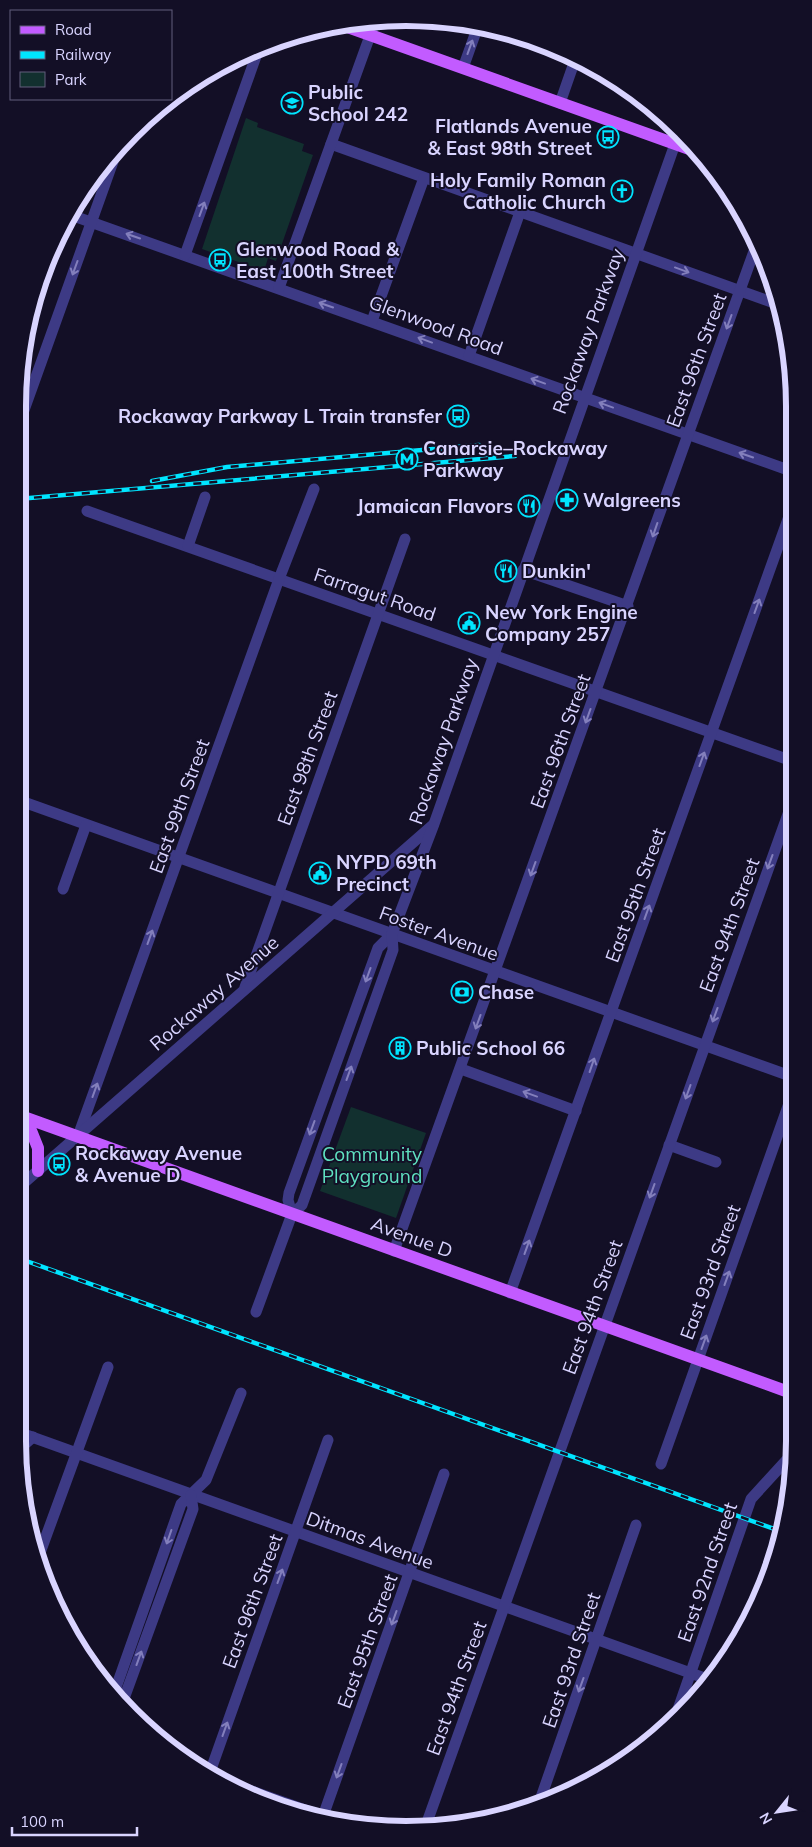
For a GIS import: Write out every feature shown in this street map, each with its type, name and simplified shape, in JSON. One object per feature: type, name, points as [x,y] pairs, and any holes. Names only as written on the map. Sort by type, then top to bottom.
[{"type":"main road","points":[[354,29],[560,103],[676,140]]},
{"type":"main road","name":"Avenue D","points":[[26,1117],[786,1391]]},
{"type":"main road","points":[[26,1124],[38,1148],[38,1171]]},
{"type":"street","points":[[279,288],[373,28]]},
{"type":"street","points":[[463,68],[475,33]]},
{"type":"street","points":[[185,255],[256,57]]},
{"type":"street","points":[[560,103],[573,65]]},
{"type":"street","name":"Rockaway Parkway","points":[[292,1214],[288,1200],[289,1193],[378,948],[392,934],[434,824],[676,140]]},
{"type":"street","points":[[331,144],[771,302]]},
{"type":"street","points":[[26,405],[111,167]]},
{"type":"street","points":[[372,321],[424,178]]},
{"type":"street","points":[[469,356],[520,212]]},
{"type":"street","name":"Glenwood Road","points":[[77,217],[786,469]]},
{"type":"street","name":"East 96th Street","points":[[394,1251],[628,606],[753,253]]},
{"type":"street","name":"East 99th Street","points":[[78,1136],[279,578],[314,489]]},
{"type":"street","points":[[188,546],[205,497]]},
{"type":"street","name":"Farragut Road","points":[[87,510],[786,759]]},
{"type":"street","name":"East 95th Street","points":[[510,1293],[786,525]]},
{"type":"street","name":"East 98th Street","points":[[244,989],[405,538]]},
{"type":"street","points":[[523,570],[628,606]]},
{"type":"street","name":"Foster Avenue","points":[[26,803],[786,1075]]},
{"type":"street","name":"East 94th Street","points":[[428,1820],[786,817]]},
{"type":"street","name":"Rockaway Avenue","points":[[26,1181],[434,824]]},
{"type":"street","points":[[63,889],[86,825]]},
{"type":"street","name":"Rockaway Parkway","points":[[256,1312],[292,1214],[302,1205],[393,950],[392,934]]},
{"type":"street","points":[[461,1069],[576,1111]]},
{"type":"street","name":"East 93rd Street","points":[[661,1464],[786,1112]]},
{"type":"street","points":[[669,1145],[716,1162]]},
{"type":"street","points":[[42,1548],[108,1367]]},
{"type":"street","points":[[116,1686],[181,1504],[206,1480],[241,1393]]},
{"type":"street","name":"Ditmas Avenue","points":[[26,1435],[703,1677]]},
{"type":"street","points":[[26,1443],[33,1437]]},
{"type":"street","name":"East 96th Street","points":[[212,1767],[328,1440]]},
{"type":"street","name":"East 92nd Street","points":[[680,1704],[751,1499],[785,1462]]},
{"type":"street","name":"East 95th Street","points":[[325,1812],[444,1474]]},
{"type":"street","points":[[125,1696],[193,1509],[191,1495]]},
{"type":"street","name":"East 93rd Street","points":[[542,1796],[636,1525]]},
{"type":"green space","points":[[246,118],[258,123],[257,127],[304,144],[302,151],[313,155],[276,261],[268,258],[264,271],[202,249]]},
{"type":"green space","name":"Community Playground","points":[[351,1107],[426,1133],[396,1218],[320,1191]]},
{"type":"railway","points":[[152,481],[227,467],[479,445]]},
{"type":"railway","points":[[26,498],[515,456]]},
{"type":"railway","points":[[26,1261],[775,1529]]},
{"type":"place","name":"Public School 242","points":[[292,103]]},
{"type":"place","name":"Flatlands Avenue & East 98th Street","points":[[608,137]]},
{"type":"place","name":"Holy Family Roman Catholic Church","points":[[622,191]]},
{"type":"place","name":"Glenwood Road & East 100th Street","points":[[220,260]]},
{"type":"place","name":"Rockaway Parkway L Train transfer","points":[[458,416]]},
{"type":"place","name":"Canarsie–Rockaway Parkway","points":[[407,459]]},
{"type":"place","name":"Walgreens","points":[[567,500]]},
{"type":"place","name":"Jamaican Flavors","points":[[529,506]]},
{"type":"place","name":"Dunkin'","points":[[506,571]]},
{"type":"place","name":"New York Engine Company 257","points":[[469,623]]},
{"type":"place","name":"NYPD 69th Precinct","points":[[320,873]]},
{"type":"place","name":"Chase","points":[[462,992]]},
{"type":"place","name":"Public School 66","points":[[400,1048]]},
{"type":"place","name":"Rockaway Avenue & Avenue D","points":[[59,1164]]}]
